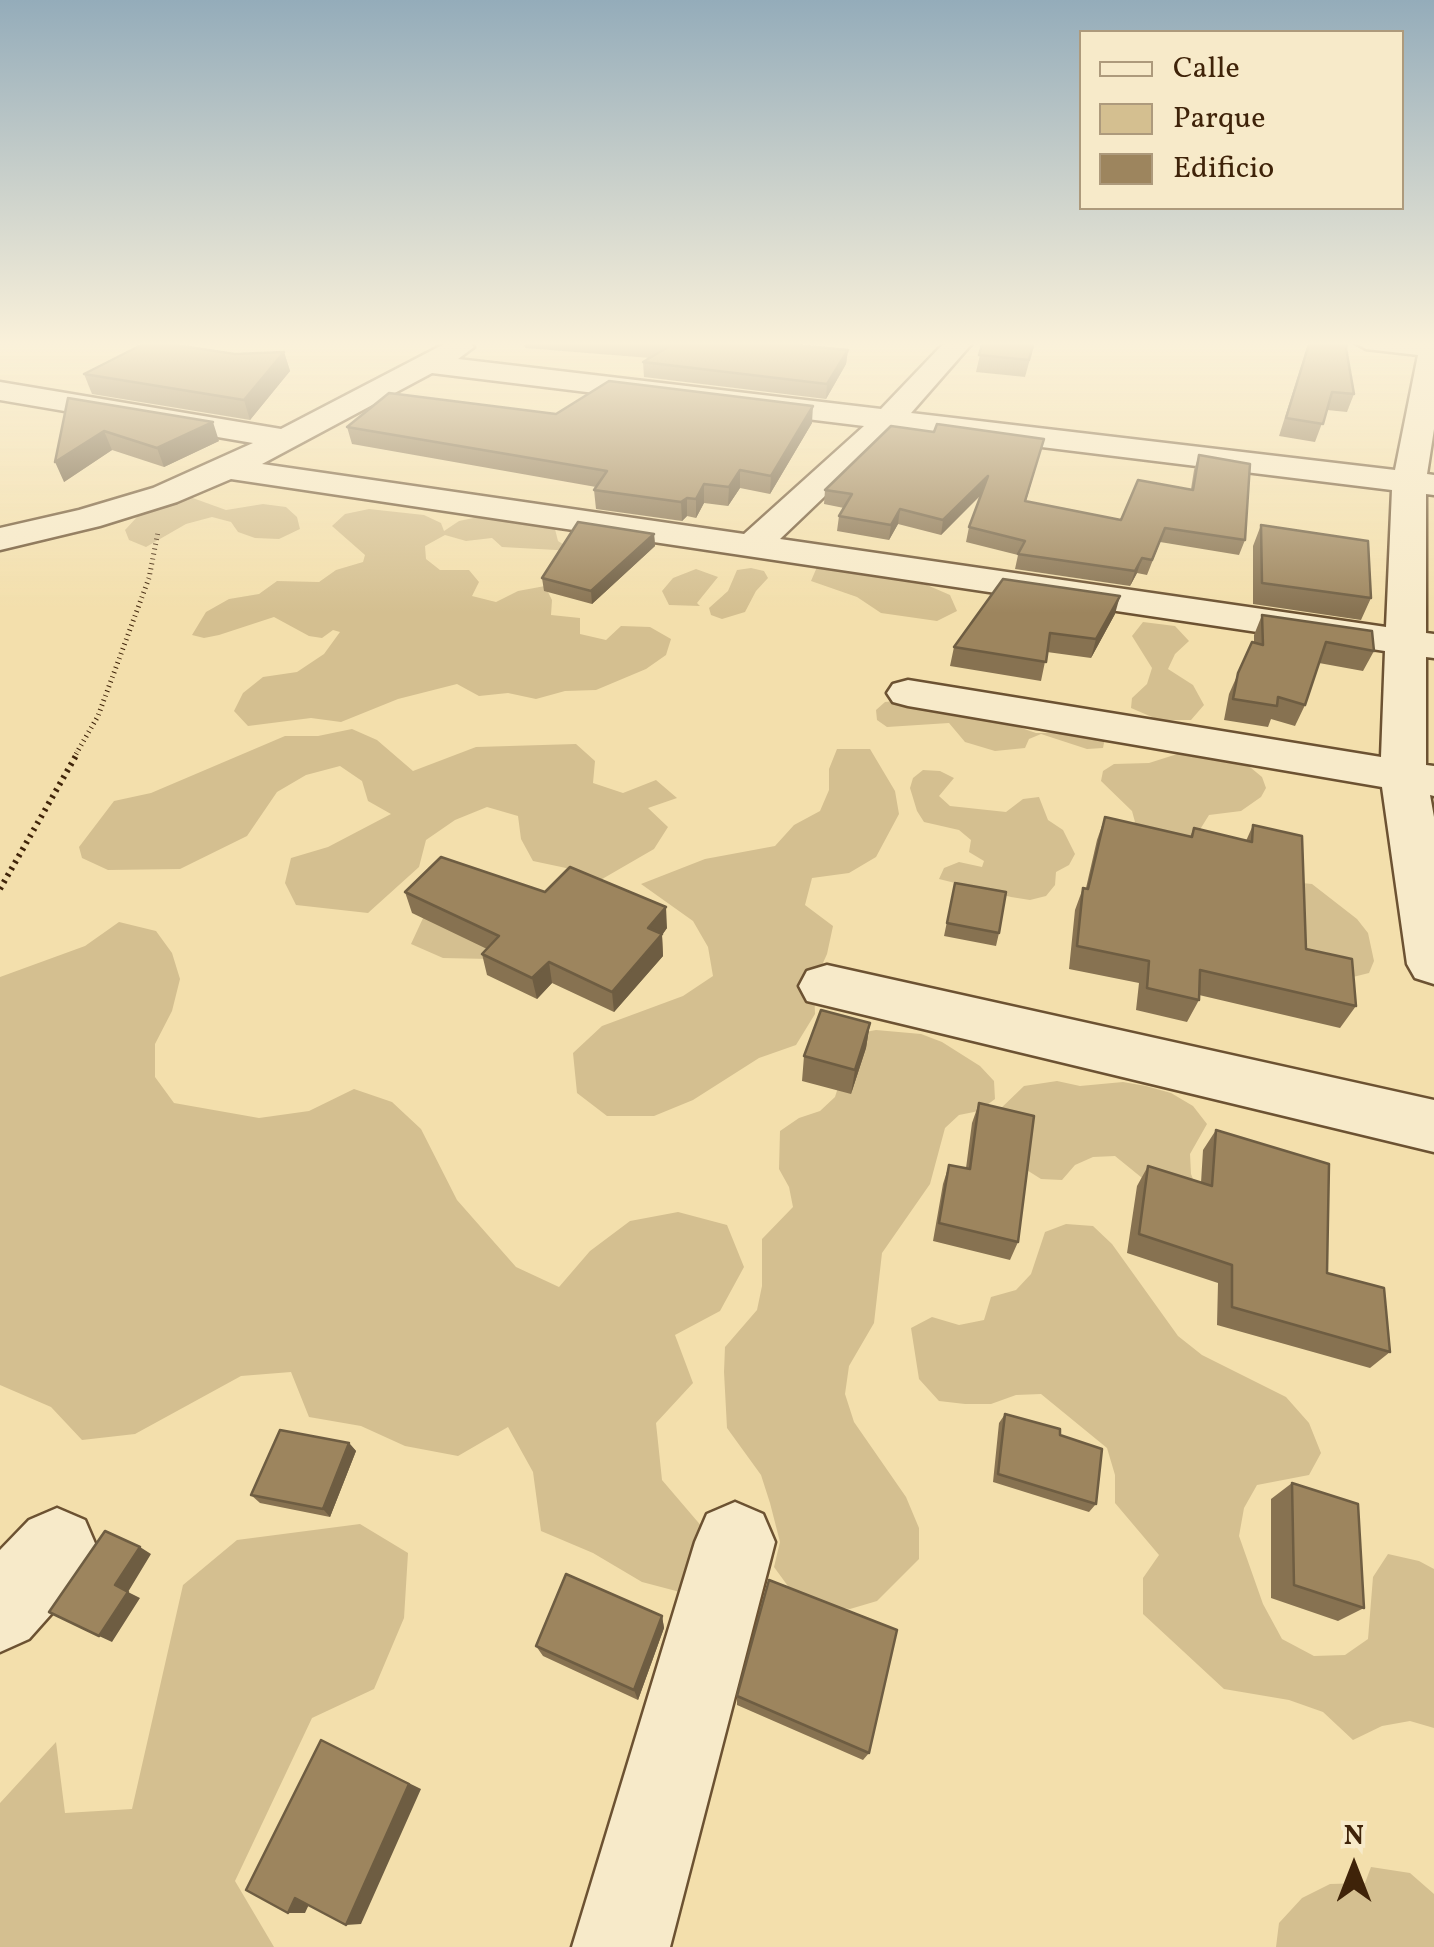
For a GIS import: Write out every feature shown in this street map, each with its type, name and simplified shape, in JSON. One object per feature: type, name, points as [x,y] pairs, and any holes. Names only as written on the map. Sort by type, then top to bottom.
[{"type":"street","points":[[242,432],[285,439]]},
{"type":"street","points":[[0,538],[88,520],[165,496],[299,432]]},
{"type":"street","points":[[754,544],[875,432]]},
{"type":"street","points":[[1002,432],[1422,484]]},
{"type":"street","points":[[1427,432],[1422,484],[1419,778],[1434,964]]},
{"type":"street","points":[[228,469],[1420,644]]},
{"type":"street","points":[[908,693],[1419,778]]},
{"type":"street","points":[[827,986],[1434,1126]]},
{"type":"street","points":[[621,1947],[735,1542]]},
{"type":"street","points":[[0,1610],[57,1548]]},
{"type":"path","points":[[0,890],[98,716],[149,578],[165,496]]},
{"type":"green space","points":[[166,497],[190,497],[226,510],[263,504],[286,507],[297,517],[300,529],[279,539],[255,538],[238,532],[231,522],[212,517],[186,524],[146,547],[129,540],[125,530],[137,517],[141,505]]},
{"type":"green space","points":[[369,509],[424,515],[441,523],[444,531],[459,521],[483,516],[555,529],[558,541],[574,551],[502,547],[492,538],[466,541],[445,535],[425,546],[426,559],[440,570],[469,570],[479,582],[472,596],[496,602],[518,591],[545,586],[552,600],[551,615],[580,618],[580,634],[606,640],[621,626],[650,627],[671,639],[666,655],[646,669],[596,690],[565,691],[536,699],[508,693],[479,696],[457,684],[398,699],[341,722],[311,718],[248,726],[234,711],[243,693],[263,677],[297,672],[324,654],[340,632],[333,630],[322,638],[309,636],[274,617],[219,635],[192,635],[206,612],[229,599],[259,594],[277,581],[319,582],[336,570],[363,562],[365,555],[332,526],[345,514]]},
{"type":"green space","points":[[817,567],[844,567],[927,585],[950,595],[957,611],[937,621],[881,613],[857,597],[811,581]]},
{"type":"green space","points":[[696,569],[718,577],[697,603],[700,606],[669,605],[662,591],[673,578]]},
{"type":"green space","points":[[737,570],[764,571],[768,578],[745,612],[722,619],[711,615],[709,608],[728,591]]},
{"type":"green space","points":[[1143,622],[1175,626],[1189,641],[1175,654],[1168,669],[1193,685],[1204,705],[1191,720],[1159,720],[1131,708],[1132,698],[1147,684],[1152,668],[1132,636]]},
{"type":"green space","points":[[916,699],[974,712],[1036,733],[1089,733],[1105,738],[1103,748],[1087,749],[1041,734],[1029,739],[1025,748],[995,751],[965,742],[949,723],[887,727],[877,720],[876,710],[885,702]]},
{"type":"green space","points":[[352,729],[377,740],[413,771],[476,747],[576,744],[595,761],[593,783],[623,793],[656,780],[677,798],[648,808],[668,827],[654,849],[597,882],[566,868],[533,861],[521,839],[518,816],[487,807],[455,820],[426,840],[419,867],[368,913],[296,905],[285,883],[291,858],[328,847],[391,814],[368,801],[362,781],[340,766],[306,775],[277,792],[247,836],[180,869],[108,870],[82,858],[79,847],[114,801],[151,793],[285,736],[318,736]]},
{"type":"green space","points":[[837,749],[870,749],[895,791],[899,814],[876,857],[849,873],[812,878],[805,905],[833,926],[827,954],[814,983],[815,1014],[796,1045],[759,1058],[693,1100],[654,1116],[607,1116],[577,1093],[573,1053],[602,1026],[683,996],[713,976],[708,947],[693,921],[641,884],[705,859],[775,846],[794,825],[820,811],[829,790],[829,769]]},
{"type":"green space","points":[[1190,750],[1239,758],[1262,777],[1266,788],[1261,797],[1241,811],[1209,815],[1191,844],[1125,830],[1135,822],[1132,811],[1101,781],[1103,771],[1114,764],[1149,763]]},
{"type":"green space","points":[[923,770],[940,771],[954,778],[939,796],[950,806],[1006,812],[1023,799],[1039,797],[1048,820],[1063,830],[1075,854],[1069,865],[1056,872],[1055,885],[1046,896],[1030,900],[1011,897],[939,879],[944,868],[959,862],[982,867],[984,861],[969,852],[971,840],[959,830],[924,822],[910,788],[913,778]]},
{"type":"green space","points":[[1119,865],[1312,884],[1357,919],[1368,933],[1374,961],[1369,973],[1337,981]]},
{"type":"green space","points":[[475,901],[490,959],[443,958],[411,944],[424,916]]},
{"type":"green space","points":[[119,922],[156,931],[172,953],[180,979],[172,1011],[155,1044],[155,1077],[174,1103],[259,1118],[309,1111],[354,1089],[392,1102],[421,1129],[457,1200],[516,1267],[559,1287],[590,1251],[630,1221],[678,1212],[727,1225],[744,1267],[720,1311],[675,1335],[693,1383],[656,1423],[662,1480],[703,1528],[680,1592],[642,1582],[593,1553],[541,1531],[533,1472],[508,1427],[458,1456],[405,1446],[361,1426],[309,1417],[291,1372],[241,1376],[135,1434],[82,1440],[51,1407],[0,1385],[0,977],[85,946]]},
{"type":"green space","points":[[876,1030],[921,1034],[942,1042],[980,1066],[994,1081],[995,1099],[979,1111],[959,1115],[945,1128],[930,1184],[882,1253],[874,1323],[849,1366],[845,1394],[854,1422],[906,1497],[919,1528],[919,1559],[877,1601],[850,1609],[821,1605],[793,1593],[774,1567],[780,1542],[761,1475],[727,1428],[725,1347],[757,1310],[762,1286],[762,1239],[793,1207],[789,1187],[779,1169],[780,1131],[799,1118],[820,1111],[835,1097],[855,1034]]},
{"type":"green space","points":[[1057,1081],[1080,1086],[1123,1082],[1146,1086],[1171,1093],[1193,1106],[1207,1124],[1190,1154],[1191,1174],[1199,1195],[1152,1186],[1115,1156],[1093,1157],[1075,1165],[1062,1180],[1041,1179],[1022,1167],[997,1112],[1024,1086]]},
{"type":"green space","points":[[1066,1224],[1093,1226],[1112,1244],[1178,1336],[1202,1355],[1286,1397],[1309,1423],[1321,1453],[1309,1475],[1257,1485],[1244,1508],[1239,1536],[1263,1604],[1282,1639],[1314,1656],[1345,1655],[1368,1639],[1373,1577],[1388,1554],[1434,1569],[1434,1728],[1410,1721],[1382,1726],[1353,1740],[1323,1712],[1289,1700],[1224,1689],[1143,1614],[1143,1578],[1159,1555],[1115,1503],[1115,1475],[1107,1448],[1041,1394],[1016,1395],[991,1404],[939,1401],[919,1379],[911,1328],[932,1317],[959,1325],[984,1320],[991,1297],[1016,1290],[1031,1274],[1045,1232]]},
{"type":"green space","points":[[360,1524],[408,1553],[404,1618],[374,1689],[312,1718],[235,1881],[274,1947],[0,1947],[0,1803],[56,1742],[65,1813],[132,1809],[183,1585],[237,1540]]},
{"type":"green space","points":[[1371,1867],[1410,1873],[1434,1894],[1434,1947],[1276,1947],[1279,1923],[1302,1898],[1330,1884],[1365,1883]]},
{"type":"building","points":[[61,432],[103,432],[55,462]]},
{"type":"building","points":[[107,432],[192,432],[157,448]]},
{"type":"building","points":[[376,432],[797,432],[771,476],[740,470],[729,487],[704,484],[696,499],[681,502],[594,490],[607,471]]},
{"type":"building","points":[[885,432],[993,432],[1044,439],[1025,501],[1121,520],[1138,480],[1193,490],[1199,455],[1250,464],[1245,540],[1165,528],[1152,560],[1142,558],[1135,571],[1018,554],[1025,541],[969,527],[988,476],[943,520],[900,509],[891,525],[839,516],[852,494],[825,490]]},
{"type":"building","points":[[578,522],[654,534],[591,591],[542,578]]},
{"type":"building","points":[[1261,525],[1368,541],[1371,598],[1262,583]]},
{"type":"building","points":[[1003,579],[1120,596],[1096,639],[1050,633],[1046,662],[954,647]]},
{"type":"building","points":[[1262,615],[1372,631],[1374,651],[1326,642],[1305,705],[1278,697],[1277,706],[1233,699],[1238,673],[1252,642],[1263,645]]},
{"type":"building","points":[[1105,817],[1192,837],[1194,828],[1252,842],[1253,825],[1302,836],[1306,949],[1352,959],[1356,1006],[1200,970],[1199,1000],[1147,988],[1149,961],[1077,946],[1083,888],[1088,889]]},
{"type":"building","points":[[441,857],[545,892],[570,867],[666,907],[648,928],[662,934],[612,992],[549,962],[532,978],[482,954],[499,936],[405,892]]},
{"type":"building","points":[[955,883],[1006,892],[999,933],[947,923]]},
{"type":"building","points":[[821,1010],[870,1023],[855,1070],[804,1056]]},
{"type":"building","points":[[979,1103],[1034,1116],[1018,1242],[939,1223],[949,1165],[970,1169]]},
{"type":"building","points":[[1216,1130],[1329,1164],[1327,1273],[1384,1288],[1390,1352],[1232,1307],[1232,1265],[1139,1234],[1148,1166],[1212,1186]]},
{"type":"building","points":[[1005,1414],[1060,1429],[1060,1435],[1102,1449],[1096,1504],[998,1474]]},
{"type":"building","points":[[280,1430],[349,1443],[323,1509],[251,1495]]},
{"type":"building","points":[[1292,1483],[1358,1504],[1364,1608],[1294,1585]]},
{"type":"building","points":[[105,1531],[140,1547],[115,1585],[128,1592],[99,1636],[49,1612]]},
{"type":"building","points":[[566,1574],[662,1616],[634,1690],[536,1646]]},
{"type":"building","points":[[769,1580],[897,1630],[869,1753],[737,1696]]},
{"type":"building","points":[[321,1740],[409,1784],[346,1925],[295,1898],[288,1913],[246,1890]]}]
